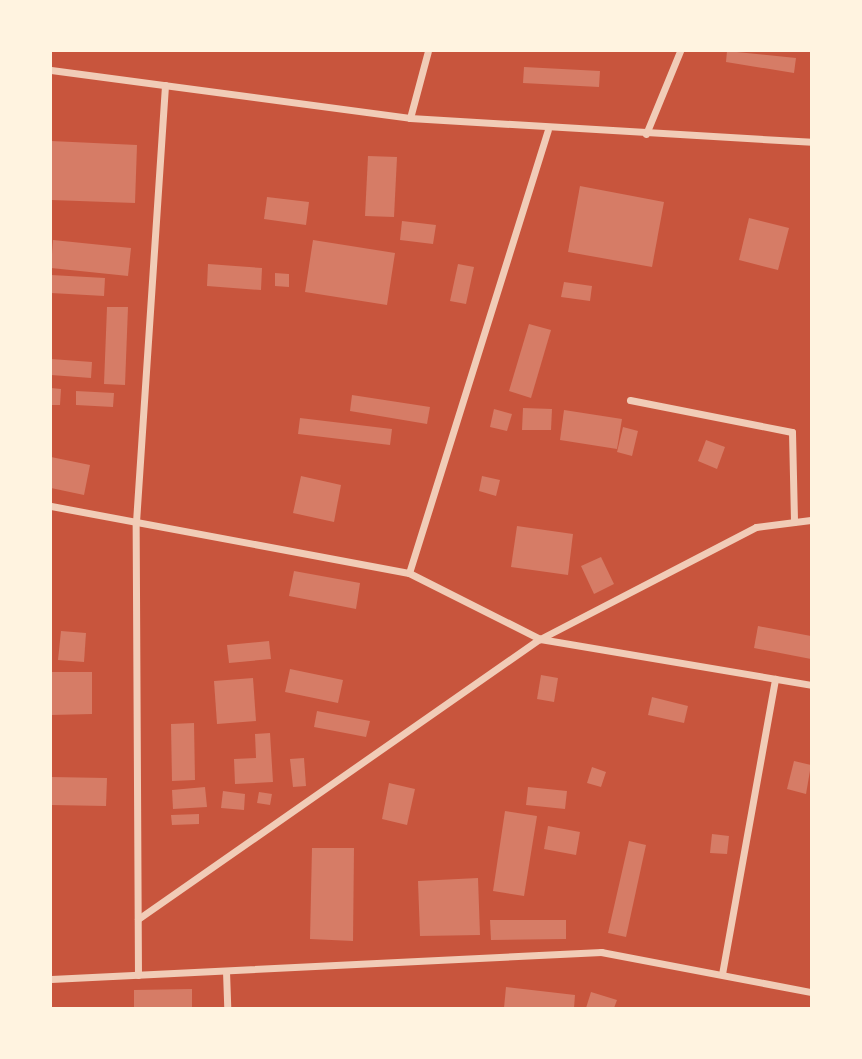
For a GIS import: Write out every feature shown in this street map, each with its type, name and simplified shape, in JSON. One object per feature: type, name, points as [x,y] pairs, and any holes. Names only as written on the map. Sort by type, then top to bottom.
[{"type":"street","points":[[410,118],[428,51]]},
{"type":"street","points":[[646,134],[680,51]]},
{"type":"street","points":[[51,70],[410,118],[548,130],[811,142]]},
{"type":"street","points":[[138,975],[136,522],[165,85]]},
{"type":"street","points":[[409,573],[548,130]]},
{"type":"street","points":[[630,400],[792,432],[794,522]]},
{"type":"street","points":[[51,506],[409,573],[540,639],[811,685]]},
{"type":"street","points":[[138,919],[540,639],[756,527],[811,520]]},
{"type":"street","points":[[722,974],[775,679]]},
{"type":"street","points":[[51,979],[601,952],[811,992]]},
{"type":"street","points":[[226,971],[227,1008]]},
{"type":"building","points":[[727,51],[796,58],[794,73],[726,62]]},
{"type":"building","points":[[524,67],[600,71],[599,87],[523,83]]},
{"type":"building","points":[[51,141],[137,145],[135,203],[51,200]]},
{"type":"building","points":[[368,156],[397,157],[394,217],[365,216]]},
{"type":"building","points":[[580,186],[664,202],[652,267],[568,252]]},
{"type":"building","points":[[267,197],[309,202],[306,225],[264,219]]},
{"type":"building","points":[[749,218],[789,228],[778,270],[739,260]]},
{"type":"building","points":[[402,221],[436,225],[433,244],[400,240]]},
{"type":"building","points":[[53,240],[131,248],[128,276],[51,268]]},
{"type":"building","points":[[313,240],[395,253],[387,305],[305,292]]},
{"type":"building","points":[[208,264],[262,268],[261,290],[207,286]]},
{"type":"building","points":[[458,264],[474,267],[466,304],[450,301]]},
{"type":"building","points":[[275,273],[289,274],[289,287],[275,286]]},
{"type":"building","points":[[51,275],[105,278],[104,296],[51,293]]},
{"type":"building","points":[[564,282],[592,286],[590,301],[561,297]]},
{"type":"building","points":[[107,307],[128,307],[125,385],[104,384]]},
{"type":"building","points":[[529,324],[551,330],[531,398],[509,391]]},
{"type":"building","points":[[51,359],[92,362],[91,378],[51,375]]},
{"type":"building","points":[[51,388],[61,389],[60,405],[51,405]]},
{"type":"building","points":[[76,391],[114,393],[113,407],[76,405]]},
{"type":"building","points":[[352,395],[430,407],[427,424],[350,411]]},
{"type":"building","points":[[523,408],[552,409],[551,430],[522,430]]},
{"type":"building","points":[[494,409],[512,414],[507,431],[490,427]]},
{"type":"building","points":[[564,410],[622,419],[617,449],[560,440]]},
{"type":"building","points":[[300,418],[392,429],[390,445],[298,434]]},
{"type":"building","points":[[623,427],[638,431],[632,456],[617,452]]},
{"type":"building","points":[[706,440],[725,447],[717,469],[698,461]]},
{"type":"building","points":[[51,457],[90,465],[84,495],[51,488]]},
{"type":"building","points":[[301,476],[341,485],[334,522],[293,513]]},
{"type":"building","points":[[482,476],[500,480],[496,496],[479,491]]},
{"type":"building","points":[[517,526],[573,534],[568,575],[511,567]]},
{"type":"building","points":[[601,557],[614,584],[594,594],[581,566]]},
{"type":"building","points":[[294,571],[360,583],[356,609],[289,596]]},
{"type":"building","points":[[758,626],[811,636],[811,659],[754,648]]},
{"type":"building","points":[[61,631],[86,633],[84,662],[58,660]]},
{"type":"building","points":[[269,641],[271,659],[229,663],[227,645]]},
{"type":"building","points":[[290,669],[343,680],[338,703],[285,692]]},
{"type":"building","points":[[51,672],[92,672],[92,714],[51,715]]},
{"type":"building","points":[[541,675],[558,678],[554,702],[537,699]]},
{"type":"building","points":[[253,678],[256,721],[217,724],[214,681]]},
{"type":"building","points":[[652,697],[688,706],[684,723],[648,715]]},
{"type":"building","points":[[317,711],[370,721],[366,737],[314,727]]},
{"type":"building","points":[[194,723],[195,780],[172,781],[171,724]]},
{"type":"building","points":[[270,733],[273,782],[235,784],[234,759],[256,758],[255,734]]},
{"type":"building","points":[[304,758],[306,786],[293,787],[290,759]]},
{"type":"building","points":[[794,761],[811,765],[806,794],[787,789]]},
{"type":"building","points":[[592,767],[606,772],[601,787],[587,783]]},
{"type":"building","points":[[51,777],[107,778],[106,806],[51,805]]},
{"type":"building","points":[[389,783],[415,789],[407,825],[382,819]]},
{"type":"building","points":[[205,787],[207,807],[173,809],[172,790]]},
{"type":"building","points":[[528,787],[567,791],[565,809],[526,805]]},
{"type":"building","points":[[223,791],[245,794],[244,810],[221,808]]},
{"type":"building","points":[[259,792],[272,794],[270,805],[257,803]]},
{"type":"building","points":[[505,811],[537,816],[524,896],[493,891]]},
{"type":"building","points":[[199,814],[199,824],[172,825],[171,815]]},
{"type":"building","points":[[548,826],[580,832],[576,855],[544,849]]},
{"type":"building","points":[[712,834],[729,836],[727,854],[710,853]]},
{"type":"building","points":[[629,841],[646,845],[626,937],[608,933]]},
{"type":"building","points":[[312,848],[354,848],[353,941],[310,939]]},
{"type":"building","points":[[478,878],[480,935],[420,936],[418,881]]},
{"type":"building","points":[[490,920],[566,920],[566,939],[491,940]]},
{"type":"building","points":[[506,987],[575,995],[574,1008],[504,1008]]},
{"type":"building","points":[[192,989],[192,1008],[134,1008],[134,990]]},
{"type":"building","points":[[591,992],[617,1000],[614,1008],[586,1008]]}]
